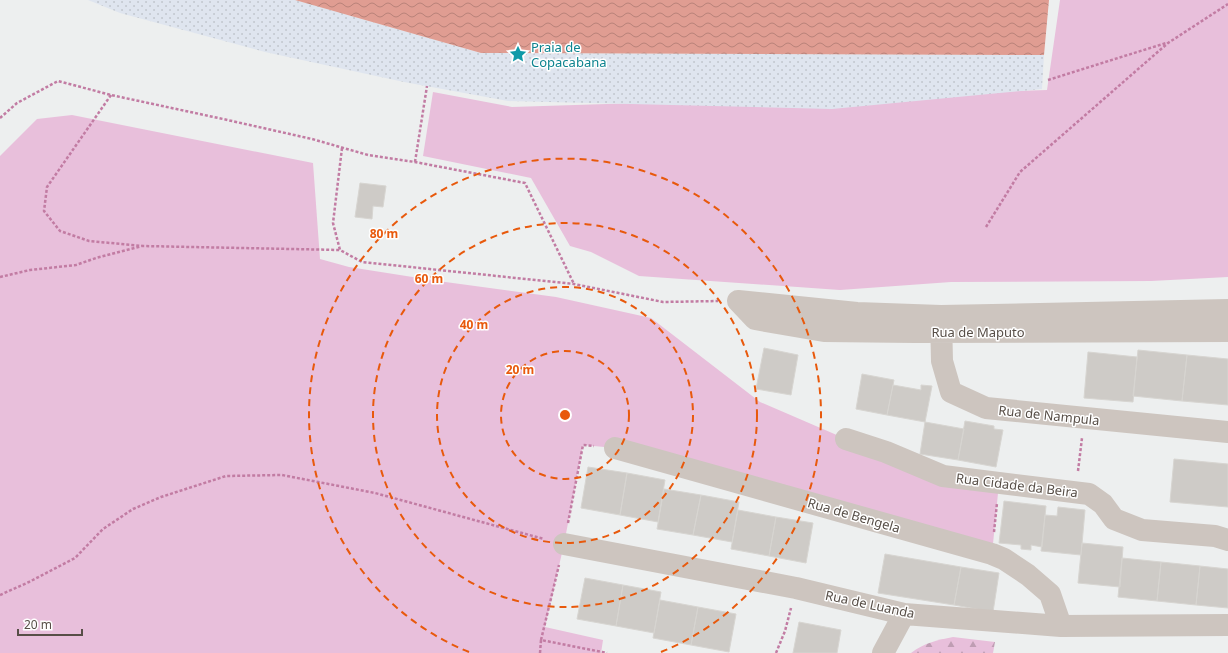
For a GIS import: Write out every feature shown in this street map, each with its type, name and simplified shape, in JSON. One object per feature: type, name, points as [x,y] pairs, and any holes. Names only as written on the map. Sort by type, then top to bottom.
[{"type":"street","name":"Rua de Maputo","points":[[738,300],[755,319],[824,331],[1228,310]]},
{"type":"street","name":"Rua de Maputo","points":[[941,324],[1228,331]]},
{"type":"street","name":"Rua de Nampula","points":[[941,324],[942,361],[951,392],[986,408],[1228,432]]},
{"type":"street","name":"Rua Cidade da Beira","points":[[846,440],[886,452],[943,476],[1089,494],[1103,504],[1114,519],[1142,530],[1215,536],[1228,540]]},
{"type":"street","name":"Rua de Bengela","points":[[615,448],[992,554],[1004,559],[1028,575],[1050,594],[1061,626]]},
{"type":"street","name":"Rua de Luanda","points":[[564,544],[796,588],[904,614],[1061,626],[1228,625]]},
{"type":"street","points":[[883,653],[904,614]]},
{"type":"path","points":[[986,226],[1020,172],[1168,43],[1228,4]]},
{"type":"path","points":[[1048,80],[1168,43]]},
{"type":"path","points":[[0,118],[17,103],[58,81],[111,95],[238,122],[368,155],[415,162],[525,183],[574,284]]},
{"type":"path","points":[[415,162],[427,86]]},
{"type":"path","points":[[111,95],[47,187],[44,211],[60,231],[89,241],[143,246],[340,250],[362,262],[574,284],[663,302],[738,300]]},
{"type":"path","points":[[340,250],[332,223],[342,148]]},
{"type":"path","points":[[0,277],[30,270],[76,265],[96,258],[143,246]]},
{"type":"path","points":[[1076,492],[1084,418]]},
{"type":"path","points":[[540,653],[541,640],[564,544],[582,445]]},
{"type":"path","points":[[0,595],[29,582],[74,558],[103,528],[133,510],[160,497],[226,476],[282,474],[375,493],[564,544]]},
{"type":"path","points":[[992,554],[999,483]]},
{"type":"path","points":[[776,653],[785,631],[796,588]]},
{"type":"path","points":[[541,640],[606,653]]},
{"type":"green space","points":[[1060,0],[1228,0],[1228,277],[1151,281],[951,282],[840,290],[639,276],[591,252],[570,246],[531,178],[423,156],[433,92],[512,107],[1047,90]]},
{"type":"green space","points":[[72,115],[313,163],[320,259],[349,267],[556,297],[651,318],[760,402],[846,439],[999,483],[992,554],[615,448],[583,445],[564,544],[545,627],[603,640],[601,653],[0,653],[0,156],[37,119]]},
{"type":"green space","points":[[953,637],[995,642],[993,653],[911,653],[931,642]]},
{"type":"sand","name":"Praia de Copacabana","points":[[88,0],[295,0],[481,53],[1044,55],[1042,89],[832,109],[508,101],[404,82],[265,52],[120,13]]},
{"type":"water","points":[[295,0],[1049,0],[1044,55],[481,53]]},
{"type":"building","points":[[360,183],[386,186],[383,207],[373,206],[372,219],[355,217]]},
{"type":"building","points":[[764,348],[798,355],[791,395],[756,389]]},
{"type":"building","points":[[1138,350],[1187,355],[1182,401],[1133,396]]},
{"type":"building","points":[[1088,352],[1137,357],[1133,402],[1084,398]]},
{"type":"building","points":[[1187,355],[1228,359],[1228,405],[1182,401]]},
{"type":"building","points":[[862,374],[894,380],[887,415],[856,409]]},
{"type":"building","points":[[893,385],[921,390],[921,385],[932,386],[925,422],[887,415]]},
{"type":"building","points":[[965,421],[994,426],[994,429],[1003,430],[996,467],[958,460]]},
{"type":"building","points":[[925,422],[964,429],[958,460],[920,454]]},
{"type":"building","points":[[1174,459],[1228,464],[1228,507],[1170,502]]},
{"type":"building","points":[[588,467],[627,473],[620,515],[581,508]]},
{"type":"building","points":[[627,473],[665,480],[658,522],[620,515]]},
{"type":"building","points":[[664,489],[701,495],[693,535],[657,529]]},
{"type":"building","points":[[701,495],[739,502],[732,542],[693,535]]},
{"type":"building","points":[[1004,501],[1046,506],[1042,547],[1031,545],[1031,550],[1021,549],[1021,545],[999,543]]},
{"type":"building","points":[[1058,507],[1085,510],[1081,555],[1041,551],[1045,515],[1057,516]]},
{"type":"building","points":[[738,510],[776,517],[769,556],[731,549]]},
{"type":"building","points":[[776,517],[813,523],[806,563],[769,556]]},
{"type":"building","points":[[1082,543],[1123,547],[1120,587],[1078,583]]},
{"type":"building","points":[[885,554],[961,567],[954,605],[878,593]]},
{"type":"building","points":[[1122,558],[1161,562],[1157,601],[1118,597]]},
{"type":"building","points":[[1161,562],[1200,566],[1196,605],[1157,601]]},
{"type":"building","points":[[1200,566],[1228,569],[1228,608],[1196,605]]},
{"type":"building","points":[[961,567],[999,573],[993,612],[954,605]]},
{"type":"building","points":[[585,578],[623,585],[616,626],[577,619]]},
{"type":"building","points":[[623,585],[661,592],[654,633],[616,626]]},
{"type":"building","points":[[660,600],[698,607],[691,645],[653,638]]},
{"type":"building","points":[[698,607],[736,614],[729,652],[691,645]]},
{"type":"building","points":[[799,622],[841,630],[837,653],[793,653]]},
{"type":"place","name":"Praia de Copacabana","points":[[518,54]]}]
